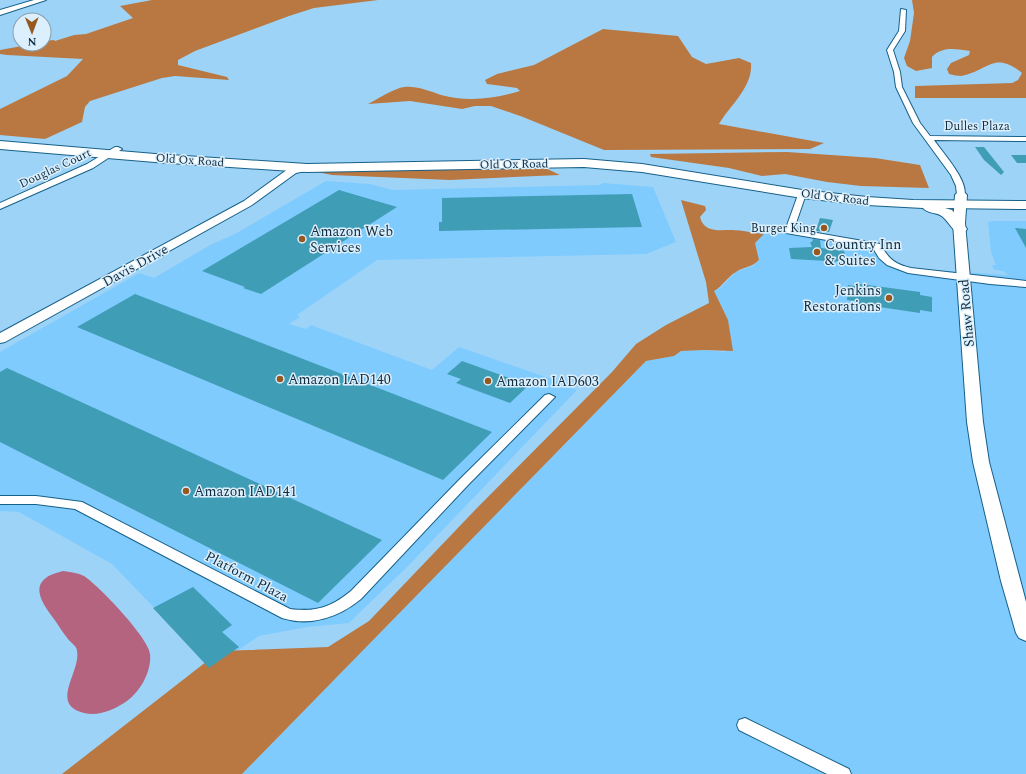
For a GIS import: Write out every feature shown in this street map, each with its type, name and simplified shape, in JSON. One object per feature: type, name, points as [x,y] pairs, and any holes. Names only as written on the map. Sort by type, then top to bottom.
[{"type":"main road","points":[[0,13],[42,0]]},
{"type":"main road","name":"Old Ox Road","points":[[0,137],[114,152],[281,167],[304,165],[592,158],[659,164],[827,190],[1026,205]]},
{"type":"main road","name":"Old Ox Road","points":[[0,145],[236,159],[304,165],[584,163],[642,168],[802,194],[860,201],[896,203],[1026,196]]},
{"type":"main road","name":"Davis Drive","points":[[0,339],[248,203],[270,188],[292,170],[304,165]]},
{"type":"main road","name":"Davis Drive","points":[[270,188],[281,167]]},
{"type":"main road","points":[[961,200],[964,203],[982,201],[1026,201]]},
{"type":"main road","name":"Shaw Road","points":[[961,200],[960,229],[974,422],[981,462],[1010,581],[1026,633]]},
{"type":"main road","points":[[896,203],[943,211],[960,229]]},
{"type":"street","name":"Shaw Road","points":[[903,10],[902,30],[890,50],[896,67],[899,87],[903,97],[927,138],[955,175],[960,186],[961,200]]},
{"type":"street","name":"Dulles Plaza","points":[[927,138],[1026,139]]},
{"type":"street","name":"Douglas Court","points":[[0,206],[78,171],[114,152]]},
{"type":"street","points":[[802,194],[789,231],[876,246],[878,252],[885,261],[899,268],[963,278],[1026,284]]},
{"type":"street","name":"Platform Plaza","points":[[0,500],[36,500],[78,506],[286,614],[303,616],[323,614],[336,610],[356,595],[464,482],[549,397]]},
{"type":"street","points":[[745,725],[843,774]]},
{"type":"shaded area","points":[[152,0],[378,0],[314,8],[195,51],[178,60],[178,65],[227,77],[229,80],[175,76],[162,78],[90,101],[85,107],[82,122],[45,139],[0,135],[0,109],[67,76],[83,59],[7,55],[0,54],[0,50],[12,48],[12,52],[52,52],[52,40],[55,41],[74,35],[86,34],[133,18],[120,6]]},
{"type":"shaded area","points":[[912,0],[1026,0],[1026,98],[915,98],[915,86],[1012,83],[1018,80],[1022,73],[1012,66],[1004,63],[998,63],[991,64],[961,76],[949,74],[947,69],[951,63],[969,55],[970,51],[954,49],[940,51],[932,57],[932,68],[916,71],[907,66],[904,58],[910,41],[914,13]]},
{"type":"shaded area","points":[[603,29],[678,36],[692,57],[706,64],[739,58],[751,63],[751,72],[745,88],[719,124],[824,143],[810,149],[604,150],[523,117],[491,106],[475,106],[462,109],[410,101],[368,104],[404,87],[418,88],[451,97],[471,99],[490,98],[520,91],[517,88],[487,84],[485,80],[497,74],[534,65]]},
{"type":"shaded area","points":[[787,152],[875,158],[920,165],[929,188],[861,186],[827,182],[785,174],[762,176],[729,168],[651,157],[650,154]]},
{"type":"shaded area","points":[[541,166],[560,175],[450,180],[332,175],[317,172]]},
{"type":"shaded area","points":[[326,181],[370,184],[393,190],[600,185],[603,183],[653,187],[676,242],[646,254],[377,260],[297,315],[300,317],[289,324],[306,329],[311,325],[432,370],[459,347],[560,382],[559,384],[577,390],[408,566],[349,623],[307,627],[259,636],[212,668],[112,564],[19,512],[0,511],[0,352],[139,273],[154,278],[212,244],[235,234]]},
{"type":"shaded area","points":[[681,200],[705,206],[706,210],[700,217],[702,222],[708,228],[713,230],[736,230],[764,234],[755,243],[759,260],[733,274],[714,291],[728,320],[733,351],[681,351],[674,356],[646,361],[242,774],[62,774],[220,651],[328,647],[369,621],[476,509],[612,372],[636,344],[666,325],[709,303],[706,282]]},
{"type":"shaded area","points":[[1026,221],[1026,774],[242,774],[646,361],[674,356],[681,351],[704,350],[726,352],[728,320],[713,291],[720,288],[736,272],[753,266],[759,260],[755,243],[764,234],[782,233],[880,248],[889,260],[905,267],[915,269],[1008,275],[1003,271],[994,270],[992,265],[996,265],[991,252],[988,222]]},
{"type":"shaded area","points":[[63,571],[77,573],[91,581],[122,612],[141,636],[150,654],[147,675],[135,694],[124,703],[105,712],[95,714],[84,713],[74,709],[69,702],[67,695],[77,659],[77,649],[66,637],[48,611],[39,590],[45,579],[52,574]]},
{"type":"building","points":[[975,147],[984,147],[1004,172],[1001,175],[984,160]]},
{"type":"building","points":[[1011,155],[1026,155],[1026,163],[1017,163]]},
{"type":"building","name":"Amazon Web Services","points":[[339,190],[397,207],[261,294],[202,271]]},
{"type":"building","points":[[632,194],[642,227],[439,231],[439,222],[442,222],[442,198]]},
{"type":"building","name":"Burger King","points":[[820,218],[833,220],[829,232],[816,231]]},
{"type":"building","points":[[1015,228],[1026,229],[1026,248]]},
{"type":"building","name":"Country Inn & Suites","points":[[813,239],[820,240],[821,248],[844,251],[847,262],[791,259],[789,248],[812,247],[810,242],[812,242]]},
{"type":"building","name":"Jenkins Restorations","points":[[860,284],[920,292],[920,295],[932,297],[932,312],[920,310],[920,313],[859,304],[859,302],[847,300],[848,285],[860,287]]},
{"type":"building","name":"Amazon IAD140","points":[[135,294],[492,432],[443,480],[77,327]]},
{"type":"building","name":"Amazon IAD603","points":[[462,361],[529,385],[510,403],[456,383],[461,379],[447,374]]},
{"type":"building","name":"Amazon IAD141","points":[[7,368],[382,540],[318,603],[0,442],[0,372]]},
{"type":"building","points":[[193,587],[232,625],[222,632],[239,647],[209,668],[153,608]]},
{"type":"place","name":"Burger King","points":[[824,228]]},
{"type":"place","name":"Amazon Web Services","points":[[302,239]]},
{"type":"place","name":"Country Inn & Suites","points":[[817,252]]},
{"type":"place","name":"Jenkins Restorations","points":[[889,298]]},
{"type":"place","name":"Amazon IAD140","points":[[280,379]]},
{"type":"place","name":"Amazon IAD603","points":[[488,381]]},
{"type":"place","name":"Amazon IAD141","points":[[186,491]]}]
